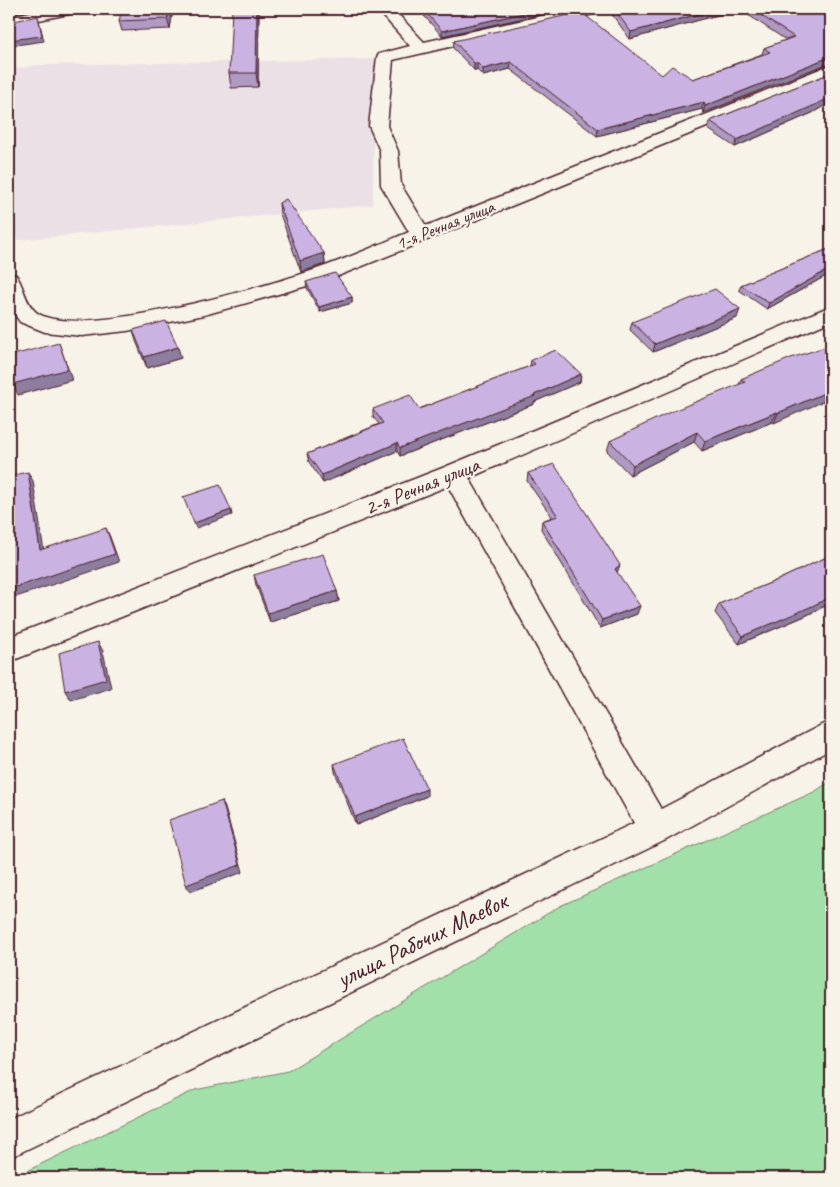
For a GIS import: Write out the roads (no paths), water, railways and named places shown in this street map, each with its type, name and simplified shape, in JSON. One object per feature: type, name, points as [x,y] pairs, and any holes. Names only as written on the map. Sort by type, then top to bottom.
[{"type":"street","points":[[9,20],[69,9]]},
{"type":"street","points":[[385,9],[390,16],[412,35],[420,48]]},
{"type":"street","points":[[421,235],[391,185],[389,151],[378,126],[385,57],[594,9]]},
{"type":"street","name":"1-я Речная улица","points":[[9,280],[18,304],[28,317],[45,325],[82,329],[127,324],[204,308],[321,274],[831,71]]},
{"type":"street","name":"2-я Речная улица","points":[[9,650],[454,474],[831,313]]},
{"type":"street","points":[[454,474],[655,828]]},
{"type":"street","name":"улица Рабочих Маевок","points":[[9,1139],[655,828],[831,734]]}]
